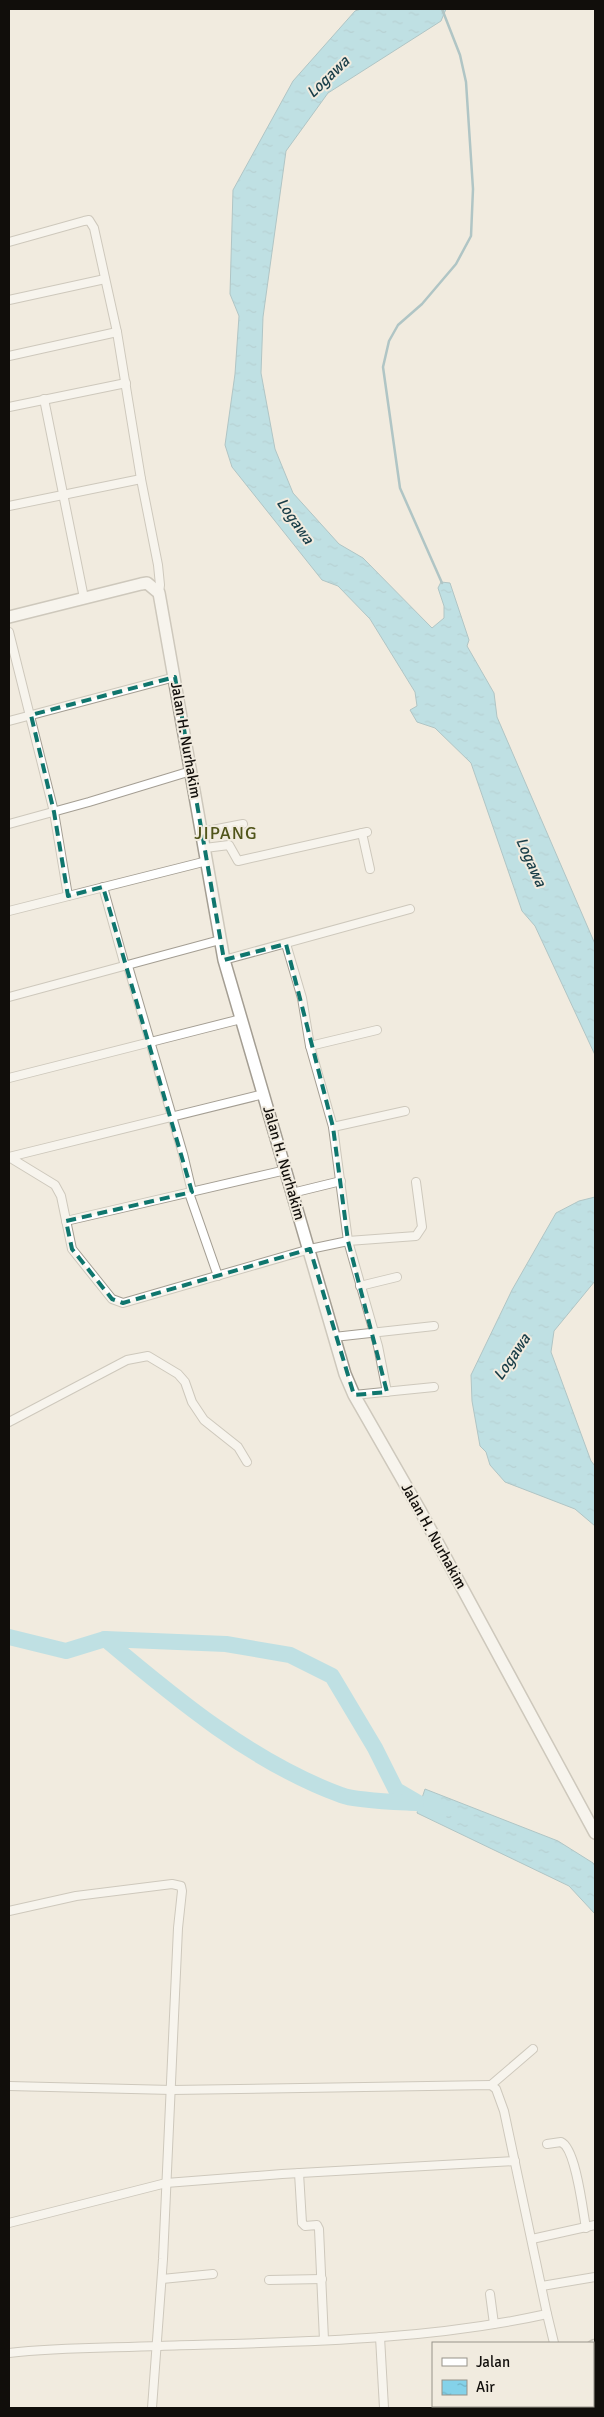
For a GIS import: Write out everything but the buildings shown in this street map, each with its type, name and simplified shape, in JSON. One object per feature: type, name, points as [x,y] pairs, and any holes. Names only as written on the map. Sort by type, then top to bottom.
[{"type":"main road","points":[[9,617],[147,583],[159,592]]},
{"type":"main road","name":"Jalan H. Nurhakim","points":[[159,592],[224,960],[310,1249],[334,1337],[354,1395],[421,1512],[595,1833]]},
{"type":"street","points":[[9,242],[89,220],[94,228],[117,332],[141,479],[158,565],[159,592]]},
{"type":"street","points":[[9,300],[105,279]]},
{"type":"street","points":[[9,356],[117,332]]},
{"type":"street","points":[[9,407],[126,383]]},
{"type":"street","points":[[44,399],[84,598]]},
{"type":"street","points":[[9,506],[141,479]]},
{"type":"street","points":[[9,632],[54,812],[68,896]]},
{"type":"street","points":[[9,720],[175,677]]},
{"type":"street","points":[[9,824],[191,771]]},
{"type":"street","points":[[202,832],[243,824]]},
{"type":"street","points":[[205,848],[229,845],[234,859],[238,861],[365,832],[370,869]]},
{"type":"street","points":[[9,911],[207,861]]},
{"type":"street","points":[[103,887],[150,1042],[170,1116],[184,1154],[190,1192],[218,1276]]},
{"type":"street","points":[[224,960],[410,909]]},
{"type":"street","points":[[9,997],[220,940]]},
{"type":"street","points":[[286,944],[302,998],[310,1046],[333,1127],[348,1241],[387,1392]]},
{"type":"street","points":[[9,1078],[241,1020]]},
{"type":"street","points":[[310,1046],[377,1030]]},
{"type":"street","points":[[9,1157],[264,1094]]},
{"type":"street","points":[[333,1127],[405,1111]]},
{"type":"street","points":[[9,1157],[55,1185],[61,1196],[72,1248],[92,1276],[117,1302],[128,1302],[310,1249],[348,1241],[411,1238],[419,1234],[422,1227],[416,1182]]},
{"type":"street","points":[[66,1221],[286,1170]]},
{"type":"street","points":[[292,1193],[341,1181]]},
{"type":"street","points":[[360,1286],[397,1277]]},
{"type":"street","points":[[334,1337],[434,1326]]},
{"type":"street","points":[[9,1422],[127,1360],[148,1356],[178,1374],[185,1382],[192,1402],[204,1420],[238,1447],[247,1462]]},
{"type":"street","points":[[354,1395],[434,1387]]},
{"type":"street","points":[[9,1911],[115,1890],[172,1884],[181,1886],[162,2279],[152,2408]]},
{"type":"street","points":[[9,2086],[172,2090],[491,2085],[533,2049]]},
{"type":"street","points":[[491,2085],[500,2097],[554,2342]]},
{"type":"street","points":[[547,2144],[561,2142],[567,2147],[578,2179],[586,2228]]},
{"type":"street","points":[[9,2224],[166,2183],[298,2173],[515,2161]]},
{"type":"street","points":[[298,2173],[302,2223],[307,2226],[317,2225],[319,2229],[324,2340]]},
{"type":"street","points":[[532,2239],[595,2225]]},
{"type":"street","points":[[162,2279],[213,2274]]},
{"type":"street","points":[[542,2286],[595,2277]]},
{"type":"street","points":[[269,2280],[322,2278]]},
{"type":"street","points":[[490,2294],[494,2324]]},
{"type":"street","points":[[9,2353],[423,2334],[547,2314]]},
{"type":"street","points":[[380,2337],[384,2408]]},
{"type":"highlighted area","points":[[175,677],[224,960],[286,944],[333,1127],[348,1241],[387,1392],[354,1395],[310,1249],[123,1303],[112,1299],[72,1249],[66,1221],[192,1192],[103,887],[68,896],[54,812],[31,715]]},
{"type":"water","name":"Logawa","points":[[361,9],[446,9],[441,21],[328,93],[286,151],[263,317],[261,373],[275,449],[293,493],[339,544],[363,558],[432,628],[444,618],[444,606],[438,588],[441,582],[450,583],[469,640],[467,646],[494,693],[497,717],[595,944],[595,1055],[535,926],[522,911],[471,763],[435,728],[417,722],[410,710],[417,706],[415,692],[370,619],[338,586],[322,580],[232,467],[225,445],[235,374],[239,316],[230,294],[233,190],[293,81],[355,11]]},
{"type":"water","name":"Logawa","points":[[595,1197],[595,1281],[554,1331],[551,1352],[591,1461],[595,1466],[595,1526],[575,1509],[505,1482],[490,1465],[486,1452],[480,1446],[472,1401],[471,1375],[512,1290],[556,1213],[579,1201]]},
{"type":"water","points":[[425,1789],[558,1841],[593,1863],[595,1866],[595,1914],[569,1886],[417,1813]]},
{"type":"waterway","points":[[442,9],[460,55],[466,82],[473,189],[471,236],[456,264],[422,304],[398,325],[389,341],[383,367],[400,488],[442,583]]},
{"type":"waterway","points":[[9,1637],[66,1651],[105,1639],[226,1644],[290,1655],[332,1676],[375,1748],[396,1790],[420,1804],[440,1812]]},
{"type":"waterway","points":[[105,1639],[159,1684],[216,1727],[246,1747],[308,1782],[356,1799],[416,1803]]},
{"type":"district","name":"JIPANG","points":[[226,833]]}]
